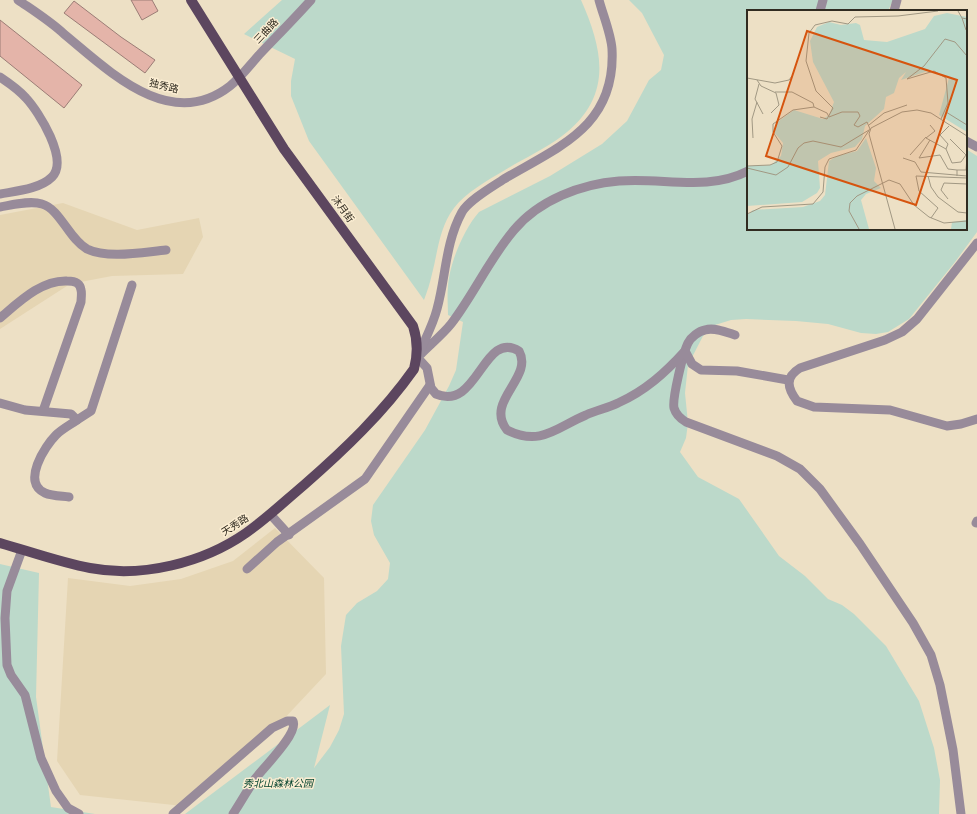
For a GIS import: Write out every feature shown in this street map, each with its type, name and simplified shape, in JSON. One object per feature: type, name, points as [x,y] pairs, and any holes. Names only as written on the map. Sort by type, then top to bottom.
[{"type":"main road","points":[[191,0],[238,78]]},
{"type":"main road","name":"沐月街","points":[[238,78],[284,149],[412,326],[417,341],[417,358]]},
{"type":"main road","name":"天秀路","points":[[0,543],[90,568],[134,571],[159,568],[180,563],[223,547],[245,534],[342,452],[366,427],[407,378],[414,369],[417,358]]},
{"type":"street","name":"独秀路","points":[[18,0],[62,32],[123,82],[147,95],[178,102],[200,100],[221,92],[238,78]]},
{"type":"street","name":"三曲路","points":[[238,78],[311,0]]},
{"type":"street","points":[[417,358],[437,309],[447,251],[462,211],[484,192],[572,138],[590,123],[604,101],[611,76],[612,48],[599,0]]},
{"type":"street","points":[[820,10],[823,0]]},
{"type":"street","points":[[894,10],[897,0]]},
{"type":"street","points":[[0,77],[14,86],[34,107],[47,130],[57,162],[55,173],[47,181],[28,188],[0,194]]},
{"type":"street","points":[[967,142],[977,147]]},
{"type":"street","points":[[417,358],[450,324],[514,230],[530,215],[556,198],[583,188],[618,181],[690,183],[712,182],[729,179],[747,171]]},
{"type":"street","points":[[0,207],[26,203],[43,204],[55,214],[75,240],[87,249],[95,252],[120,254],[166,250]]},
{"type":"street","points":[[977,243],[917,319],[902,332],[885,340],[800,368],[790,375],[788,380],[790,390],[797,401],[814,407],[890,410],[947,426],[961,424],[977,419]]},
{"type":"street","points":[[0,318],[26,297],[46,285],[62,281],[74,281],[78,283],[82,290],[82,302],[43,411]]},
{"type":"street","points":[[69,497],[44,493],[36,485],[33,475],[42,452],[56,435],[91,411],[132,285]]},
{"type":"street","points":[[735,335],[716,330],[705,330],[692,337],[685,351],[674,399],[675,412],[686,422],[777,456],[800,469],[824,495],[914,623],[931,655],[940,685],[954,750],[961,814]]},
{"type":"street","points":[[417,358],[426,368],[430,385],[436,394],[441,396],[456,394],[465,390],[496,350],[502,347],[512,347],[519,351],[523,361],[522,368],[503,402],[501,417],[507,430],[525,437],[538,437],[550,433],[586,415],[617,404],[645,389],[685,351]]},
{"type":"street","points":[[685,351],[692,364],[701,370],[738,371],[788,380]]},
{"type":"street","points":[[247,569],[277,542],[290,535],[365,479],[430,385]]},
{"type":"street","points":[[0,403],[25,410],[71,414],[77,420]]},
{"type":"street","points":[[270,514],[290,535]]},
{"type":"street","points":[[22,550],[3,604],[6,660],[8,668],[25,695],[41,758],[56,792],[68,808],[79,814]]},
{"type":"street","points":[[173,814],[272,728],[287,721],[293,721],[295,726],[285,743],[256,778],[233,814]]},
{"type":"shaded area","points":[[63,203],[137,230],[199,218],[203,237],[183,274],[112,276],[70,284],[0,329],[0,215]]},
{"type":"shaded area","points":[[275,528],[324,578],[326,674],[266,738],[183,806],[80,795],[57,761],[68,578],[130,586],[181,579],[233,561]]},
{"type":"green space","points":[[282,0],[581,0],[589,19],[599,56],[599,73],[596,90],[590,106],[578,121],[562,136],[541,150],[484,182],[459,202],[449,216],[442,232],[424,300],[309,141],[291,96],[291,81],[295,59],[244,34]]},
{"type":"green space","name":"秀北山森林公园","points":[[629,0],[893,0],[888,10],[747,10],[747,230],[967,230],[967,150],[977,156],[977,232],[909,319],[888,332],[876,334],[861,333],[828,324],[796,321],[746,319],[731,320],[715,325],[703,336],[688,365],[685,393],[688,423],[686,438],[680,452],[698,477],[739,499],[779,556],[805,576],[828,599],[842,605],[854,614],[886,646],[919,701],[934,748],[940,780],[939,814],[185,814],[330,705],[314,768],[330,747],[339,730],[344,714],[341,646],[346,615],[357,603],[377,591],[388,579],[390,563],[374,535],[371,521],[373,505],[425,430],[456,370],[463,322],[448,315],[448,294],[451,268],[458,247],[473,219],[479,212],[550,176],[602,144],[627,121],[649,80],[661,70],[664,55],[642,13]]},
{"type":"green space","points":[[0,564],[39,573],[36,697],[51,807],[95,814],[0,814]]},
{"type":"building","points":[[131,0],[152,0],[158,11],[142,20]]},
{"type":"building","points":[[74,1],[121,37],[155,60],[145,73],[64,13]]},
{"type":"building","points":[[0,20],[82,85],[64,108],[0,56]]}]
